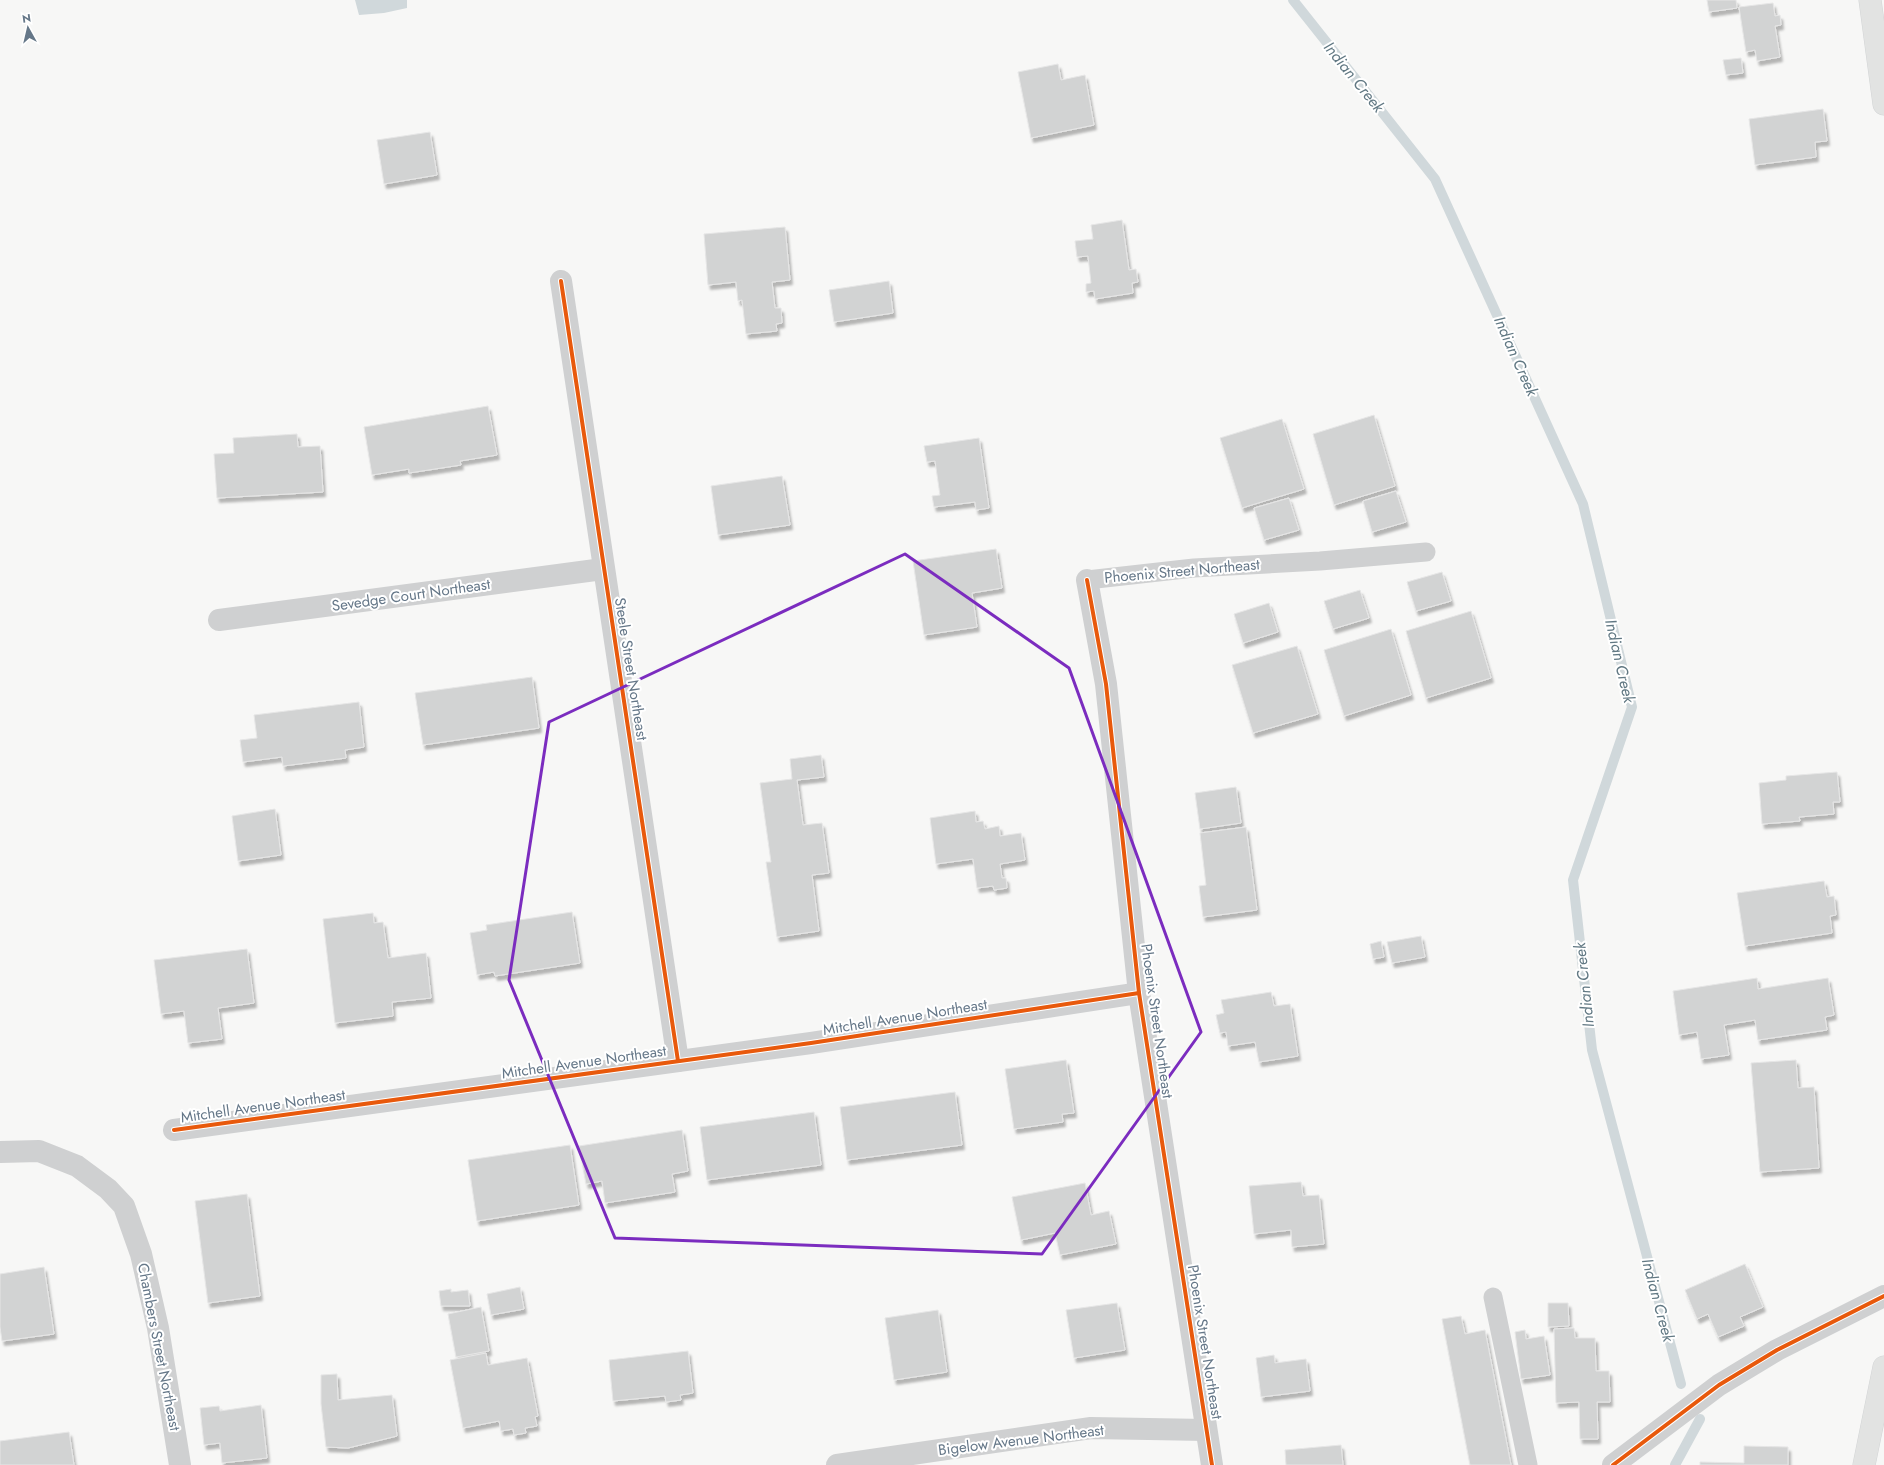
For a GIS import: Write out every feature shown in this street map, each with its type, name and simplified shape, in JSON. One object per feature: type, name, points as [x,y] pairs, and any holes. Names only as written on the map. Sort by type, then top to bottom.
[{"type":"street","points":[[1870,0],[1884,104]]},
{"type":"street","name":"Steele Street Northeast","points":[[561,281],[678,1061]]},
{"type":"street","name":"Sevedge Court Northeast","points":[[219,620],[603,569]]},
{"type":"street","name":"Phoenix Street Northeast","points":[[1087,580],[1106,684],[1139,993],[1212,1465]]},
{"type":"street","name":"Mitchell Avenue Northeast","points":[[174,1130],[819,1042],[1139,993]]},
{"type":"street","name":"Chambers Street Northeast","points":[[0,1152],[39,1151],[77,1166],[108,1189],[124,1206],[141,1254],[158,1328],[180,1465]]},
{"type":"street","points":[[1613,1465],[1719,1385],[1777,1350],[1884,1296]]},
{"type":"street","points":[[1864,1465],[1884,1367]]},
{"type":"street","name":"Bigelow Avenue Northeast","points":[[837,1465],[1091,1428],[1206,1430]]},
{"type":"lane","name":"Phoenix Street Northeast","points":[[1087,580],[1194,568],[1320,561],[1426,552]]},
{"type":"lane","points":[[1493,1297],[1528,1465]]},
{"type":"highlighted area","points":[[905,554],[1069,668],[1201,1032],[1042,1254],[615,1238],[509,980],[549,722]]},
{"type":"shaded area","points":[[355,0],[407,0],[407,8],[384,13],[359,15]]},
{"type":"building","points":[[1707,0],[1736,0],[1737,8],[1709,12]]},
{"type":"building","points":[[1773,3],[1775,16],[1780,15],[1781,25],[1775,26],[1780,57],[1757,61],[1755,50],[1746,52],[1739,7]]},
{"type":"building","points":[[1741,58],[1743,73],[1726,75],[1723,60]]},
{"type":"building","points":[[1058,64],[1061,80],[1085,75],[1094,125],[1031,138],[1018,72]]},
{"type":"building","points":[[1823,109],[1827,141],[1815,142],[1816,157],[1755,165],[1749,119]]},
{"type":"building","points":[[430,132],[437,175],[384,184],[377,140]]},
{"type":"building","points":[[1122,220],[1129,270],[1136,269],[1138,282],[1132,283],[1133,293],[1095,299],[1094,291],[1086,292],[1086,284],[1091,283],[1088,256],[1077,257],[1075,241],[1093,239],[1091,225]]},
{"type":"building","points":[[785,227],[790,280],[772,282],[775,308],[781,308],[782,323],[776,324],[777,331],[746,334],[742,300],[738,301],[736,282],[708,285],[704,234]]},
{"type":"building","points":[[889,281],[893,313],[834,322],[829,290]]},
{"type":"building","points":[[488,406],[497,455],[460,461],[461,465],[409,473],[409,469],[372,475],[364,427]]},
{"type":"building","points":[[1374,415],[1395,486],[1334,505],[1313,434]]},
{"type":"building","points":[[1282,419],[1304,489],[1242,508],[1220,438]]},
{"type":"building","points":[[297,434],[298,447],[320,446],[323,492],[217,498],[214,454],[234,453],[233,438]]},
{"type":"building","points":[[979,438],[989,508],[976,510],[975,502],[934,507],[932,496],[940,495],[935,461],[927,462],[924,446]]},
{"type":"building","points":[[782,476],[790,525],[718,535],[711,486]]},
{"type":"building","points":[[1396,491],[1406,522],[1372,532],[1363,501]]},
{"type":"building","points":[[1289,498],[1299,530],[1264,540],[1254,508]]},
{"type":"building","points":[[996,549],[1002,588],[972,593],[977,627],[924,635],[913,561]]},
{"type":"building","points":[[1442,572],[1451,601],[1416,611],[1407,582]]},
{"type":"building","points":[[1360,590],[1369,618],[1333,629],[1324,601]]},
{"type":"building","points":[[1269,603],[1278,632],[1243,643],[1234,614]]},
{"type":"building","points":[[1471,611],[1491,678],[1426,698],[1406,631]]},
{"type":"building","points":[[1391,629],[1411,695],[1344,716],[1324,650]]},
{"type":"building","points":[[1297,646],[1318,714],[1253,733],[1232,665]]},
{"type":"building","points":[[532,677],[539,728],[423,745],[415,693]]},
{"type":"building","points":[[359,702],[364,747],[345,750],[346,758],[283,766],[282,757],[243,762],[240,740],[257,738],[254,715]]},
{"type":"building","points":[[821,755],[824,777],[797,780],[803,825],[822,823],[829,873],[812,875],[819,931],[777,937],[766,862],[771,862],[760,783],[792,779],[790,759]]},
{"type":"building","points":[[1837,772],[1840,802],[1833,802],[1834,814],[1799,817],[1800,821],[1762,824],[1759,783],[1786,780],[1786,776]]},
{"type":"building","points":[[1236,787],[1241,823],[1200,829],[1195,793]]},
{"type":"building","points":[[275,809],[281,855],[238,861],[232,816]]},
{"type":"building","points":[[975,811],[976,822],[983,821],[985,829],[999,826],[1000,836],[1021,833],[1025,860],[1000,864],[1002,878],[1006,878],[1007,888],[994,890],[993,886],[977,888],[973,859],[936,864],[930,818]]},
{"type":"building","points":[[1246,827],[1257,910],[1203,917],[1199,886],[1206,885],[1200,833]]},
{"type":"building","points":[[1824,881],[1827,897],[1834,896],[1836,915],[1830,916],[1832,933],[1745,946],[1737,893]]},
{"type":"building","points":[[572,912],[580,963],[495,976],[494,972],[477,975],[470,933],[487,930],[486,925]]},
{"type":"building","points":[[373,913],[374,923],[383,922],[388,958],[426,953],[431,998],[392,1002],[393,1016],[335,1023],[323,919]]},
{"type":"building","points":[[1421,936],[1425,957],[1392,963],[1387,942]]},
{"type":"building","points":[[1381,941],[1384,957],[1373,959],[1370,944]]},
{"type":"building","points":[[247,949],[254,1003],[218,1008],[222,1039],[188,1043],[184,1011],[161,1014],[154,960]]},
{"type":"building","points":[[1757,978],[1758,989],[1828,978],[1834,1015],[1825,1017],[1827,1030],[1758,1040],[1755,1020],[1724,1025],[1729,1055],[1701,1059],[1697,1032],[1679,1035],[1673,991]]},
{"type":"building","points":[[1271,992],[1274,1006],[1290,1004],[1298,1056],[1259,1062],[1255,1042],[1228,1046],[1226,1032],[1220,1033],[1216,1015],[1224,1013],[1221,1000]]},
{"type":"building","points":[[1066,1060],[1074,1113],[1062,1114],[1063,1122],[1014,1129],[1005,1069]]},
{"type":"building","points":[[1796,1060],[1798,1088],[1814,1087],[1819,1168],[1760,1172],[1751,1063]]},
{"type":"building","points":[[955,1092],[962,1145],[847,1160],[840,1107]]},
{"type":"building","points":[[814,1112],[821,1165],[707,1180],[700,1127]]},
{"type":"building","points":[[682,1130],[688,1171],[672,1174],[675,1192],[605,1203],[602,1181],[586,1184],[579,1146]]},
{"type":"building","points":[[570,1145],[579,1205],[477,1221],[468,1160]]},
{"type":"building","points":[[1301,1182],[1303,1196],[1319,1195],[1324,1244],[1292,1247],[1291,1230],[1254,1234],[1249,1186]]},
{"type":"building","points":[[1085,1183],[1091,1215],[1109,1211],[1116,1244],[1060,1255],[1055,1233],[1021,1240],[1012,1197]]},
{"type":"building","points":[[247,1194],[260,1296],[208,1303],[195,1201]]},
{"type":"building","points":[[1745,1264],[1763,1307],[1740,1317],[1744,1326],[1718,1337],[1708,1314],[1697,1319],[1685,1290]]},
{"type":"building","points":[[44,1267],[54,1334],[2,1341],[0,1327],[0,1274]]},
{"type":"building","points":[[520,1287],[524,1309],[491,1315],[487,1294]]},
{"type":"building","points":[[451,1289],[451,1292],[468,1290],[470,1306],[441,1306],[439,1291]]},
{"type":"building","points":[[1117,1303],[1125,1350],[1074,1358],[1066,1310]]},
{"type":"building","points":[[1548,1303],[1568,1303],[1569,1326],[1548,1327]]},
{"type":"building","points":[[481,1307],[489,1351],[456,1357],[448,1314]]},
{"type":"building","points":[[938,1310],[947,1372],[894,1380],[885,1318]]},
{"type":"building","points":[[1461,1316],[1465,1334],[1485,1330],[1511,1465],[1470,1465],[1442,1319]]},
{"type":"building","points":[[1574,1328],[1575,1338],[1595,1338],[1596,1371],[1609,1371],[1610,1402],[1597,1402],[1598,1439],[1580,1439],[1579,1402],[1556,1403],[1554,1329]]},
{"type":"building","points":[[1525,1330],[1526,1339],[1544,1336],[1550,1375],[1521,1379],[1515,1332]]},
{"type":"building","points":[[688,1351],[693,1393],[680,1395],[681,1400],[666,1402],[665,1396],[613,1401],[609,1360]]},
{"type":"building","points":[[486,1353],[488,1365],[527,1358],[538,1416],[535,1417],[537,1426],[525,1428],[526,1433],[514,1435],[513,1429],[501,1431],[499,1421],[463,1428],[450,1360]]},
{"type":"building","points":[[1274,1355],[1275,1363],[1306,1359],[1310,1391],[1261,1397],[1256,1358]]},
{"type":"building","points":[[337,1374],[338,1400],[392,1395],[397,1436],[348,1448],[326,1447],[321,1404],[321,1375]]},
{"type":"building","points":[[261,1405],[267,1458],[222,1463],[220,1443],[204,1445],[200,1408],[219,1406],[220,1411]]},
{"type":"building","points":[[69,1432],[74,1465],[0,1465],[0,1441]]},
{"type":"building","points":[[1341,1445],[1343,1465],[1286,1465],[1285,1450]]},
{"type":"building","points":[[1744,1446],[1788,1447],[1788,1465],[1700,1465],[1700,1462],[1744,1463]]},
{"type":"waterway","name":"Indian Creek","points":[[1293,0],[1435,179],[1583,504],[1632,707],[1573,880],[1592,1050],[1681,1384]]},
{"type":"waterway","name":"Indian Creek","points":[[1675,1465],[1700,1419]]},
{"type":"cycle path","points":[[561,281],[678,1061]]},
{"type":"cycle path","points":[[1087,580],[1106,684],[1139,993],[1212,1465]]},
{"type":"cycle path","points":[[174,1130],[811,1043],[1139,993]]},
{"type":"cycle path","points":[[1613,1465],[1719,1385],[1777,1350],[1884,1296]]}]
